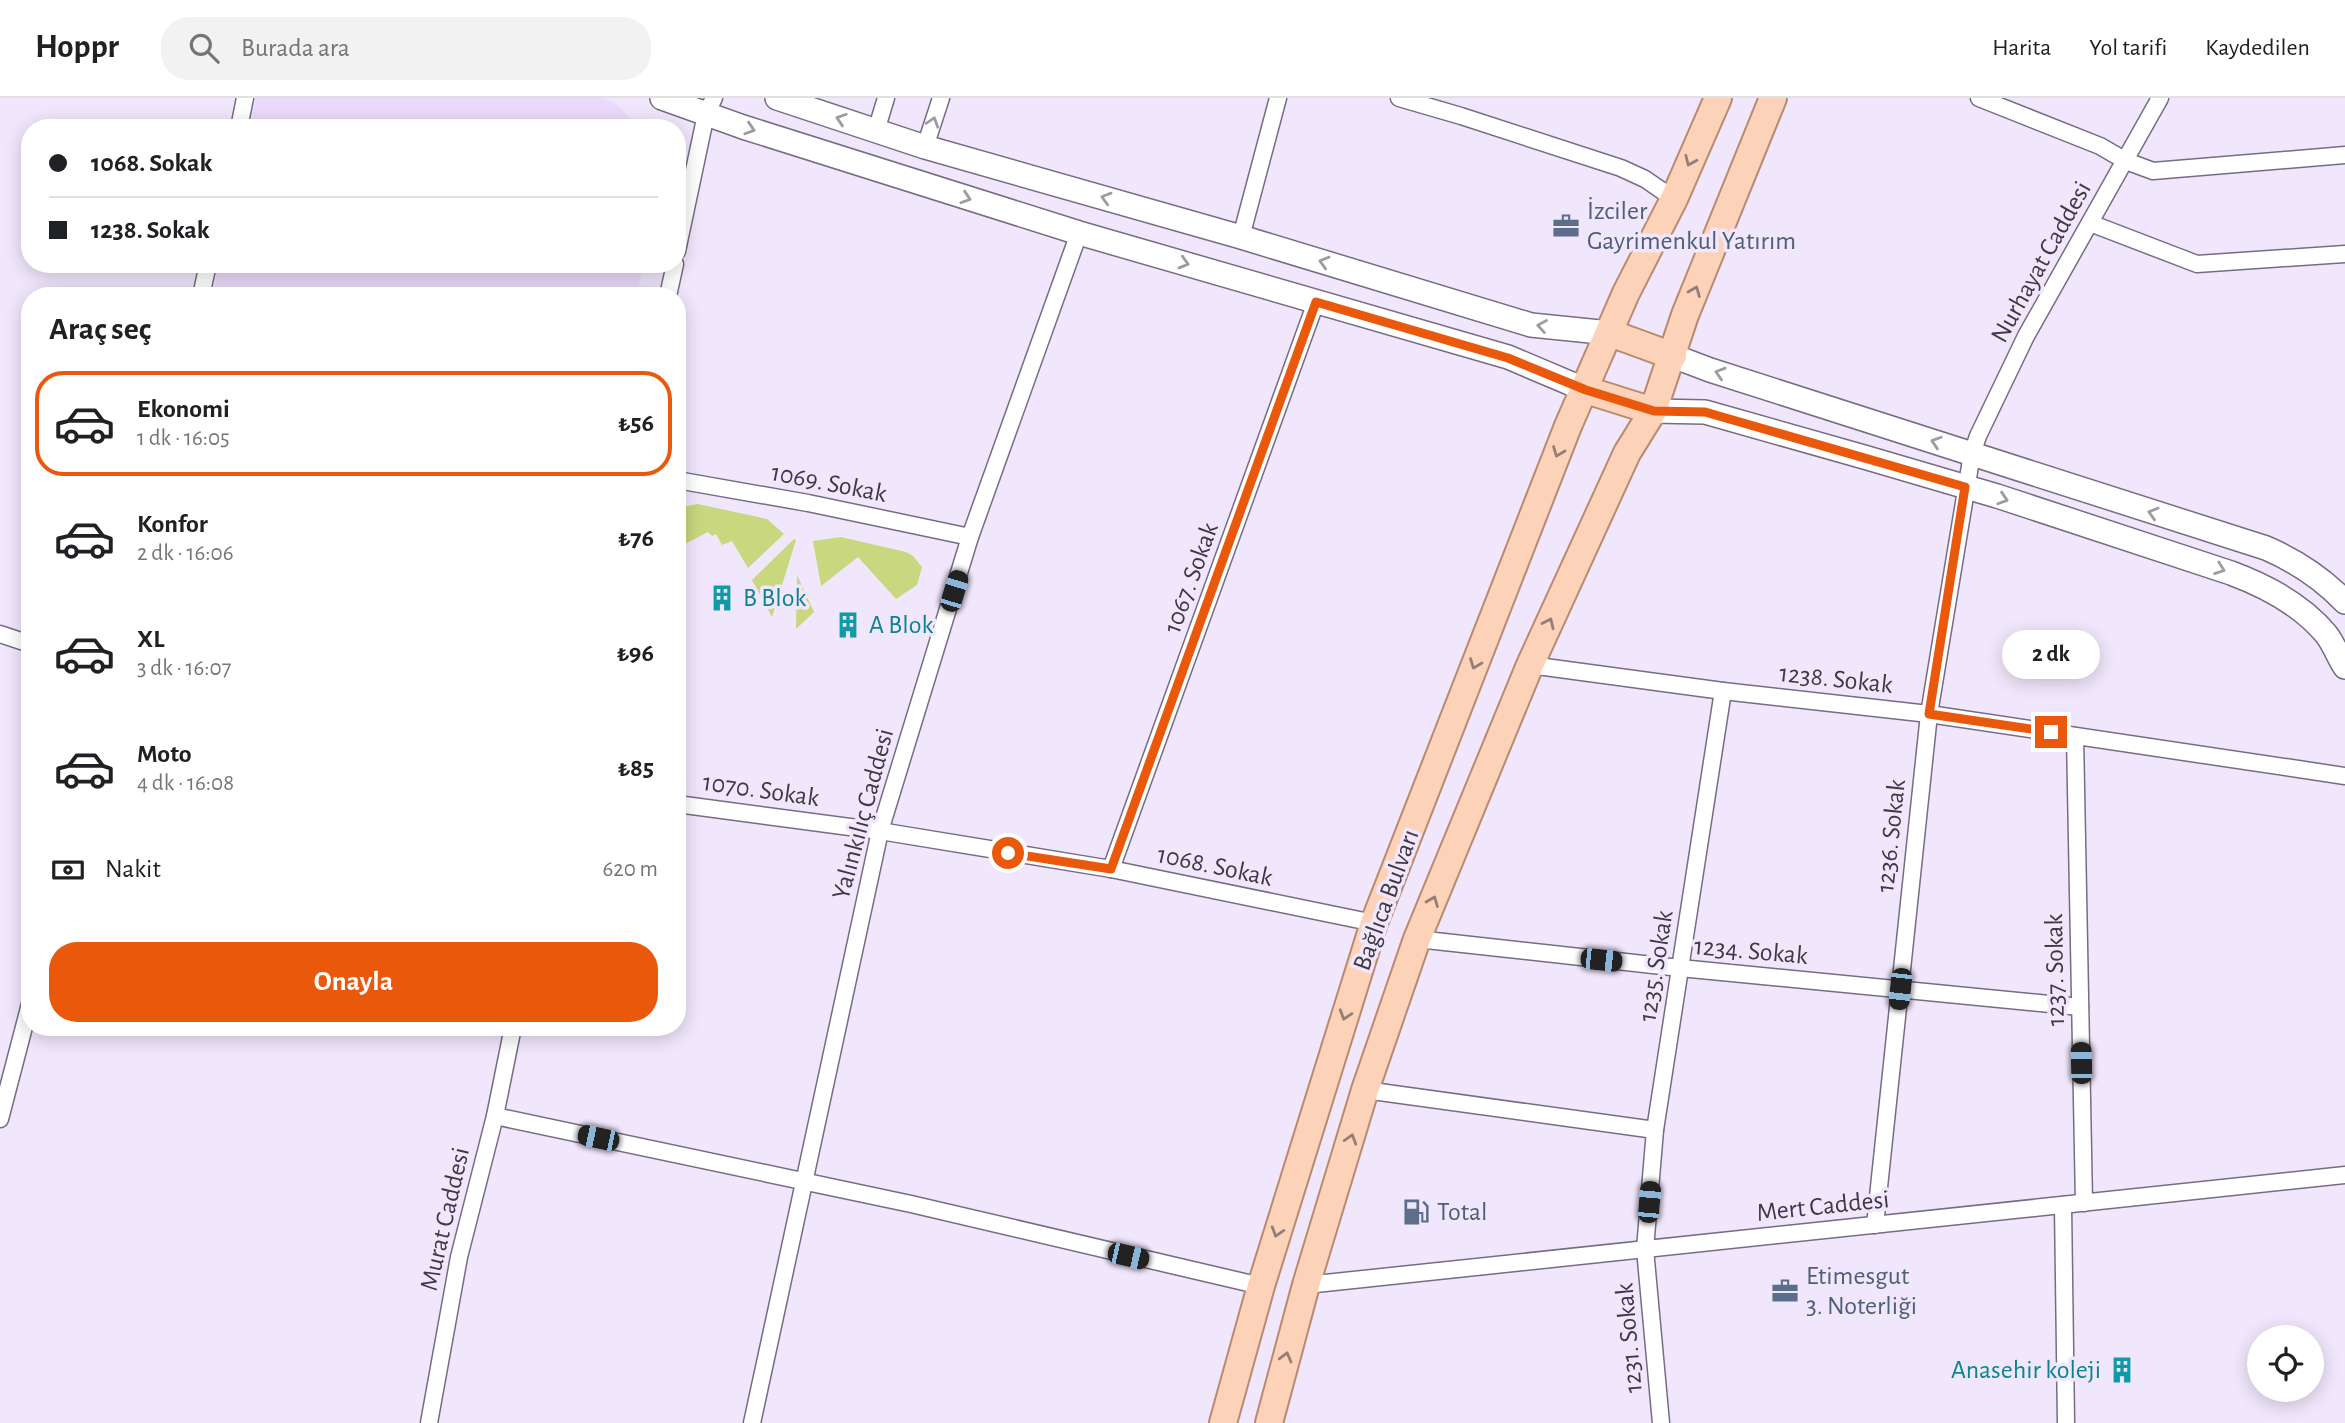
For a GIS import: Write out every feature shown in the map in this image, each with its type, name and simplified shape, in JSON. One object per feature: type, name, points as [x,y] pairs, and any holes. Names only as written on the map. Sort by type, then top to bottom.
[{"type":"main road","points":[[662,98],[710,106],[1079,233],[1508,358],[1586,390],[1654,411],[1705,412],[1965,487],[2259,584],[2312,620],[2328,636],[2345,667]]},
{"type":"main road","points":[[777,98],[925,146],[1241,237],[1531,325],[1610,333],[1673,356],[2266,548],[2309,571],[2345,602]]},
{"type":"main road","points":[[1610,333],[1626,293],[1674,199],[1718,98]]},
{"type":"main road","points":[[1673,356],[1685,315],[1773,98]]},
{"type":"main road","name":"Bağlıca Bulvarı","points":[[1223,1423],[1261,1286],[1374,923],[1568,426],[1610,333]]},
{"type":"main road","name":"Bağlıca Bulvarı","points":[[1269,1423],[1306,1285],[1365,1090],[1417,939],[1530,665],[1627,453],[1654,411],[1673,356]]},
{"type":"street","points":[[241,119],[245,98]]},
{"type":"street","points":[[876,131],[886,98]]},
{"type":"street","points":[[925,146],[941,98]]},
{"type":"street","points":[[1241,237],[1278,98]]},
{"type":"street","points":[[1399,98],[1621,169],[1653,184],[1674,199]]},
{"type":"street","points":[[1979,98],[2100,146],[2126,161],[2153,171],[2345,155]]},
{"type":"street","name":"Nurhayat Caddesi","points":[[1972,453],[1990,408],[2026,336],[2160,98]]},
{"type":"street","points":[[686,211],[710,106]]},
{"type":"street","points":[[2091,223],[2197,264],[2345,254]]},
{"type":"street","name":"Yalınkılıç Caddesi","points":[[752,1423],[880,831],[970,537],[1079,233]]},
{"type":"street","name":"1067. Sokak","points":[[1111,869],[1316,302]]},
{"type":"street","name":"1236. Sokak","points":[[1875,1225],[1929,714],[1972,453]]},
{"type":"street","name":"1069. Sokak","points":[[686,482],[808,503],[970,537]]},
{"type":"street","points":[[0,634],[21,641]]},
{"type":"street","name":"1238. Sokak","points":[[1530,665],[1723,691],[1929,714],[2345,776]]},
{"type":"street","name":"1235. Sokak","points":[[1645,1249],[1656,1130],[1723,691]]},
{"type":"street","name":"1237. Sokak","points":[[2075,736],[2084,1203]]},
{"type":"street","name":"1070. Sokak","points":[[686,805],[880,831]]},
{"type":"street","name":"1068. Sokak","points":[[880,831],[1111,869],[1374,923]]},
{"type":"street","name":"1234. Sokak","points":[[1417,939],[2080,1007]]},
{"type":"street","points":[[0,1119],[22,1036]]},
{"type":"street","name":"Murat Caddesi","points":[[429,1423],[459,1257],[495,1116],[511,1036]]},
{"type":"street","points":[[1365,1090],[1656,1130]]},
{"type":"street","points":[[495,1116],[803,1182],[1261,1286]]},
{"type":"street","name":"Mert Caddesi","points":[[1306,1285],[2345,1175]]},
{"type":"street","points":[[2063,1205],[2066,1423]]},
{"type":"street","name":"1231. Sokak","points":[[1645,1249],[1661,1423]]},
{"type":"shaded area","points":[[256,98],[604,98],[619,106],[630,119],[251,119]]},
{"type":"shaded area","points":[[217,273],[641,273],[639,287],[214,287]]},
{"type":"green space","points":[[698,504],[767,519],[784,534],[748,568],[732,541],[722,545],[716,534],[712,536],[708,532],[686,543],[686,506]]},
{"type":"green space","points":[[841,537],[913,556],[922,567],[917,585],[896,599],[858,557],[821,586],[813,541]]},
{"type":"green space","points":[[796,540],[772,617],[752,580]]},
{"type":"green space","points":[[797,575],[814,612],[796,629]]},
{"type":"place","name":"İzciler Gayrimenkul Yatırım","points":[[1566,226]]},
{"type":"place","name":"B Blok","points":[[722,598]]},
{"type":"place","name":"A Blok","points":[[848,625]]},
{"type":"place","name":"Total","points":[[1416,1212]]},
{"type":"place","name":"Etimesgut 3. Noterliği","points":[[1785,1291]]},
{"type":"place","name":"Anasehir koleji","points":[[2122,1370]]},
{"type":"route","points":[[1008,853],[1111,869],[1316,302],[1508,358],[1586,390],[1654,411],[1705,412],[1965,487],[1929,714],[2051,732]]}]
